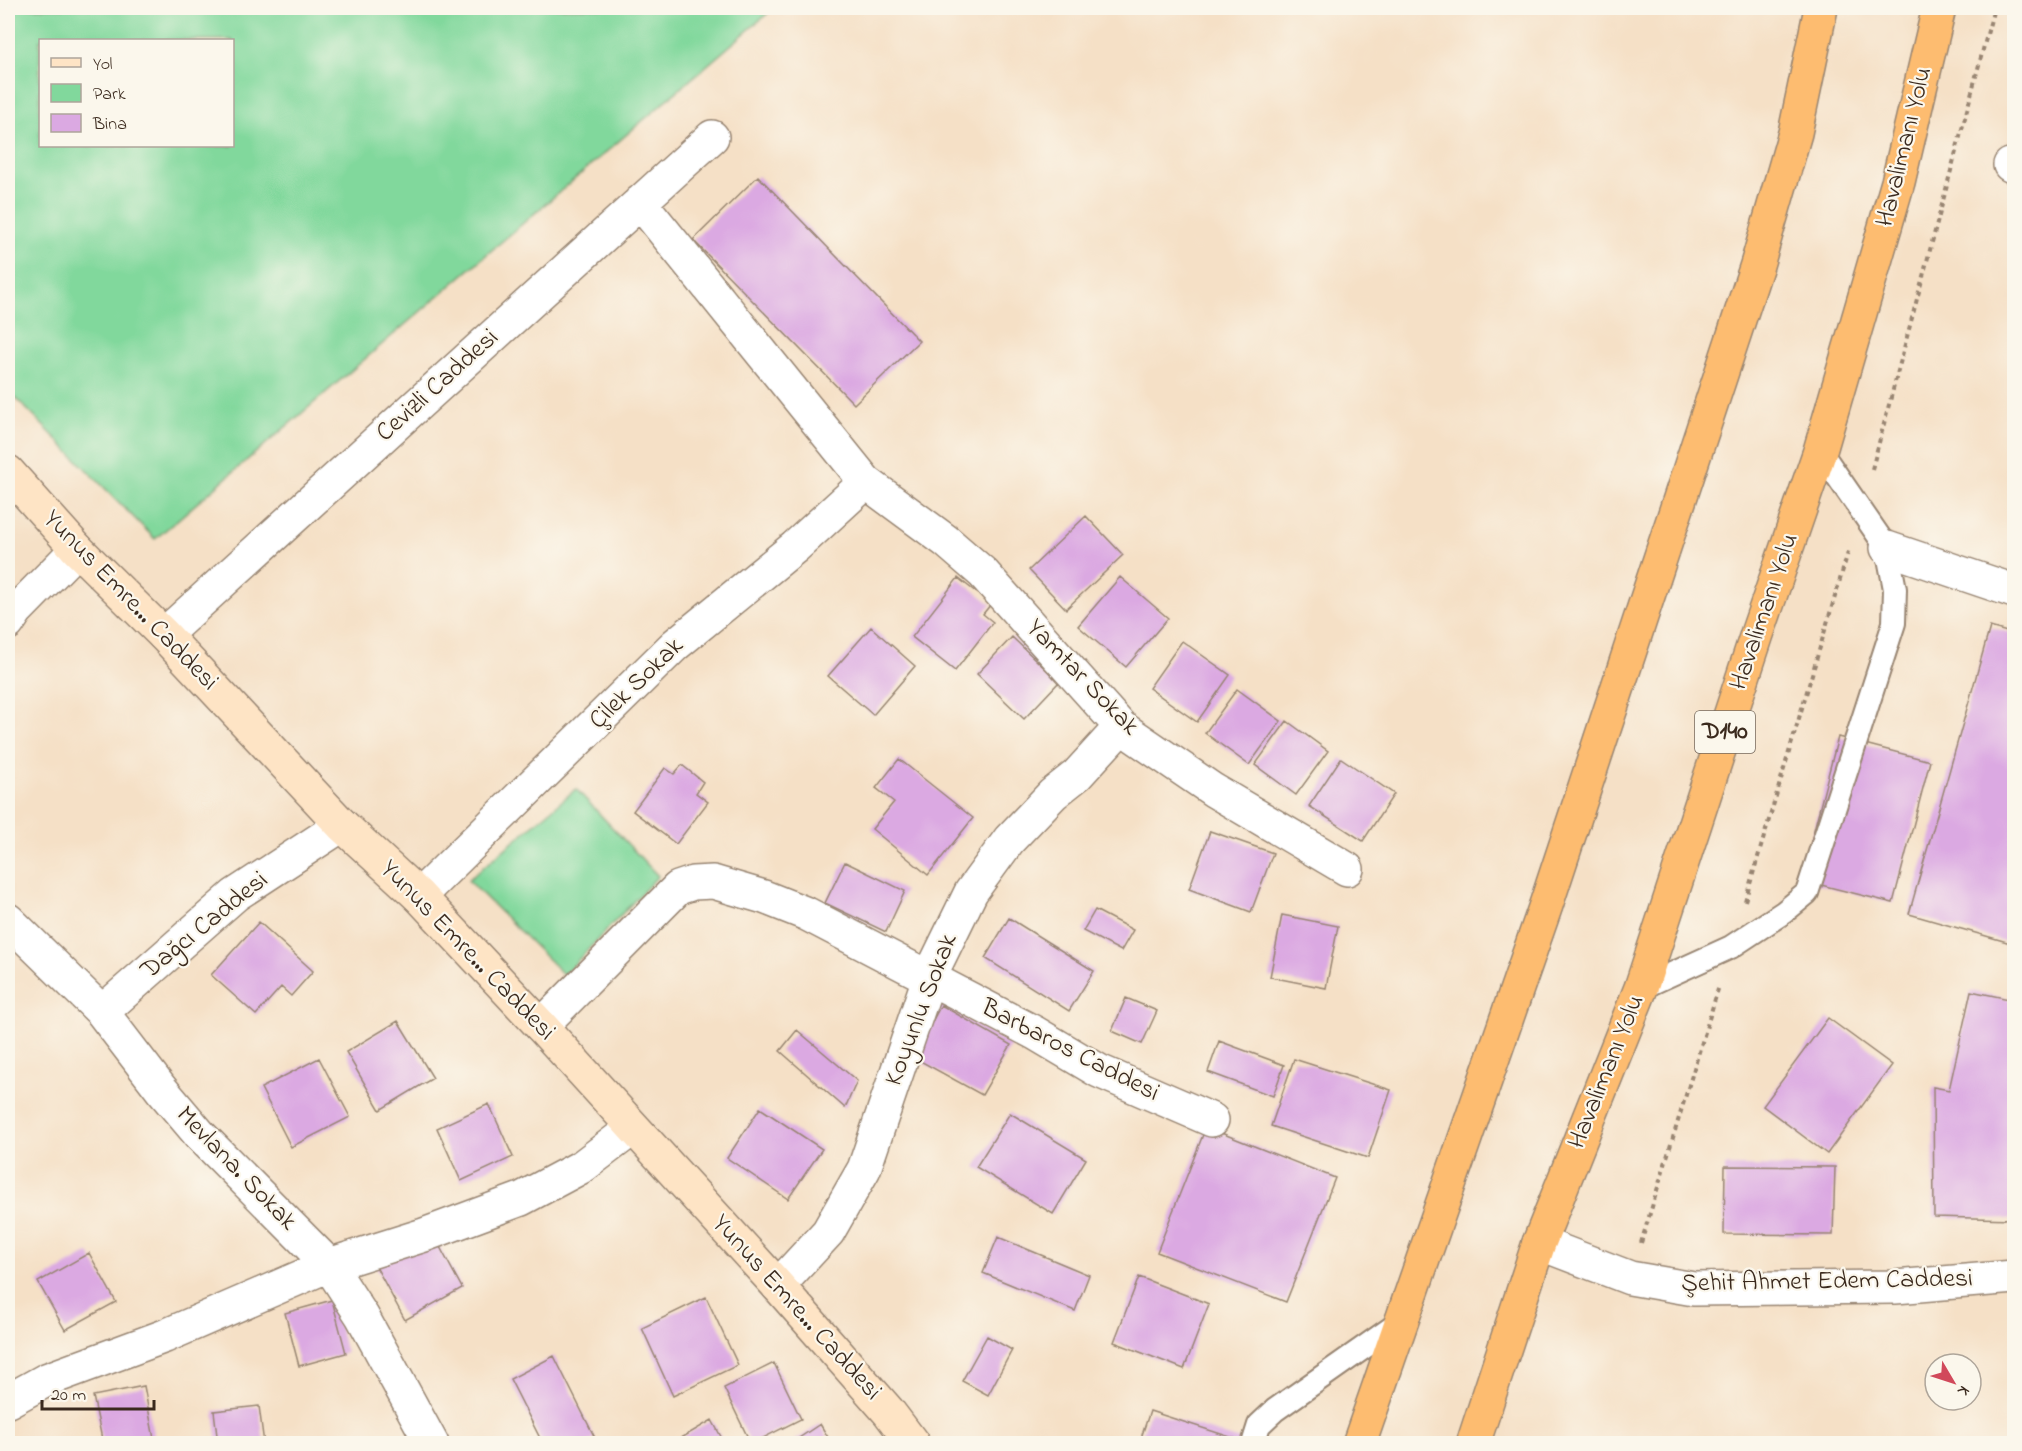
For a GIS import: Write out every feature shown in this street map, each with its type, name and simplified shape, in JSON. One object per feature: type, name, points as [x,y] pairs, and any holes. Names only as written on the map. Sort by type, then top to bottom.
[{"type":"highway","points":[[1359,1443],[1546,905],[1757,265],[1795,133],[1821,8]]},
{"type":"highway","name":"Havalimanı Yolu","points":[[1473,1443],[1539,1243],[1641,988],[1757,634],[1820,451],[1898,182],[1938,8]]},
{"type":"street","name":"Cevizli Caddesi","points":[[164,635],[712,137]]},
{"type":"street","name":"Yamtar Sokak","points":[[640,202],[866,482],[946,541],[983,573],[1121,727],[1213,790],[1347,869]]},
{"type":"street","name":"Yunus Emre... Caddesi","points":[[8,472],[77,549],[164,635],[342,825],[419,897],[541,1026],[778,1286],[888,1411],[913,1443]]},
{"type":"street","name":"Çilek Sokak","points":[[419,897],[675,645],[795,547],[866,482]]},
{"type":"street","points":[[1887,548],[2014,591]]},
{"type":"street","points":[[8,623],[16,611],[77,549]]},
{"type":"street","name":"Koyunlu Sokak","points":[[778,1286],[828,1232],[864,1169],[928,978],[971,892],[1009,840],[1053,794],[1077,775],[1121,727]]},
{"type":"street","name":"Dağcı Caddesi","points":[[102,1012],[235,895],[342,825]]},
{"type":"street","name":"Barbaros Caddesi","points":[[541,1026],[678,888],[693,883],[713,882],[764,897],[807,914],[1035,1033],[1099,1071],[1212,1120]]},
{"type":"street","name":"Mevlana. Sokak","points":[[8,920],[102,1012],[161,1089],[200,1135],[329,1265],[362,1316],[432,1443]]},
{"type":"street","points":[[8,1401],[46,1380],[165,1336],[329,1265],[521,1199],[583,1166],[633,1128]]},
{"type":"street","name":"Şehit Ahmet Edem Caddesi","points":[[1539,1243],[1630,1278],[1694,1289],[1895,1287],[2014,1277]]},
{"type":"lane","points":[[1641,988],[1731,947],[1765,926],[1807,893],[1894,623],[1895,590],[1887,548],[1820,451]]},
{"type":"lane","points":[[1253,1443],[1259,1425],[1275,1410],[1403,1320]]},
{"type":"path","points":[[1630,1278],[1861,509],[1994,8]]},
{"type":"green space","points":[[8,8],[774,8],[155,539],[8,390]]},
{"type":"green space","points":[[576,789],[658,876],[564,975],[468,880]]},
{"type":"building","points":[[758,176],[919,341],[854,404],[693,240]]},
{"type":"building","points":[[1086,516],[1123,555],[1066,609],[1029,570]]},
{"type":"building","points":[[1120,577],[1168,618],[1126,667],[1078,626]]},
{"type":"building","points":[[958,578],[991,604],[983,614],[993,622],[955,671],[912,637]]},
{"type":"building","points":[[871,627],[915,666],[873,715],[828,676]]},
{"type":"building","points":[[1990,627],[2014,634],[2014,944],[1909,914]]},
{"type":"building","points":[[1012,637],[1059,682],[1024,719],[977,674]]},
{"type":"building","points":[[1182,641],[1230,675],[1197,722],[1149,688]]},
{"type":"building","points":[[1237,689],[1281,721],[1249,765],[1205,733]]},
{"type":"building","points":[[1287,721],[1328,751],[1296,795],[1255,765]]},
{"type":"building","points":[[1838,737],[1930,761],[1893,903],[1801,880]]},
{"type":"building","points":[[1341,758],[1394,794],[1363,841],[1309,806]]},
{"type":"building","points":[[899,759],[973,818],[928,875],[872,829],[894,802],[876,788]]},
{"type":"building","points":[[682,765],[703,782],[696,793],[708,802],[676,844],[633,811],[665,768],[674,774]]},
{"type":"building","points":[[1210,831],[1273,853],[1251,912],[1189,889]]},
{"type":"building","points":[[845,862],[905,891],[886,932],[825,903]]},
{"type":"building","points":[[1095,910],[1133,930],[1121,951],[1083,931]]},
{"type":"building","points":[[1282,915],[1338,926],[1326,988],[1270,977]]},
{"type":"building","points":[[1009,918],[1094,971],[1069,1011],[985,958]]},
{"type":"building","points":[[259,922],[313,971],[291,996],[281,987],[256,1015],[211,975]]},
{"type":"building","points":[[1971,991],[2014,1000],[2014,1219],[1934,1217],[1933,1087],[1949,1090]]},
{"type":"building","points":[[1126,998],[1157,1011],[1142,1044],[1112,1031]]},
{"type":"building","points":[[941,1005],[1011,1045],[982,1095],[913,1057]]},
{"type":"building","points":[[1828,1018],[1892,1065],[1827,1154],[1763,1106]]},
{"type":"building","points":[[398,1021],[433,1078],[380,1110],[346,1052]]},
{"type":"building","points":[[797,1030],[857,1081],[845,1108],[780,1051]]},
{"type":"building","points":[[1219,1041],[1284,1065],[1273,1096],[1208,1072]]},
{"type":"building","points":[[319,1058],[350,1117],[291,1147],[261,1088]]},
{"type":"building","points":[[1294,1059],[1391,1090],[1368,1158],[1271,1126]]},
{"type":"building","points":[[489,1104],[513,1157],[461,1181],[437,1128]]},
{"type":"building","points":[[760,1108],[822,1149],[788,1199],[727,1158]]},
{"type":"building","points":[[1010,1113],[1086,1159],[1053,1214],[976,1167]]},
{"type":"building","points":[[1206,1127],[1335,1178],[1286,1302],[1157,1252]]},
{"type":"building","points":[[1725,1166],[1835,1167],[1833,1235],[1724,1234]]},
{"type":"building","points":[[432,1232],[462,1288],[405,1320],[374,1263]]},
{"type":"building","points":[[998,1237],[1089,1275],[1075,1311],[983,1273]]},
{"type":"building","points":[[89,1253],[116,1302],[65,1330],[38,1282]]},
{"type":"building","points":[[1139,1277],[1209,1304],[1184,1369],[1114,1342]]},
{"type":"building","points":[[706,1297],[738,1365],[673,1396],[642,1328]]},
{"type":"building","points":[[332,1300],[346,1353],[299,1366],[285,1313]]},
{"type":"building","points":[[987,1336],[1012,1350],[988,1395],[962,1381]]},
{"type":"building","points":[[554,1356],[595,1438],[585,1444],[543,1444],[510,1379]]},
{"type":"building","points":[[774,1363],[801,1419],[751,1444],[724,1388]]},
{"type":"building","points":[[144,1386],[155,1444],[103,1444],[93,1396]]},
{"type":"building","points":[[259,1406],[264,1444],[218,1444],[214,1411]]},
{"type":"building","points":[[1150,1411],[1249,1443],[1249,1444],[1139,1444]]},
{"type":"building","points":[[712,1420],[725,1444],[671,1444]]},
{"type":"building","points":[[820,1424],[832,1444],[790,1444]]}]
